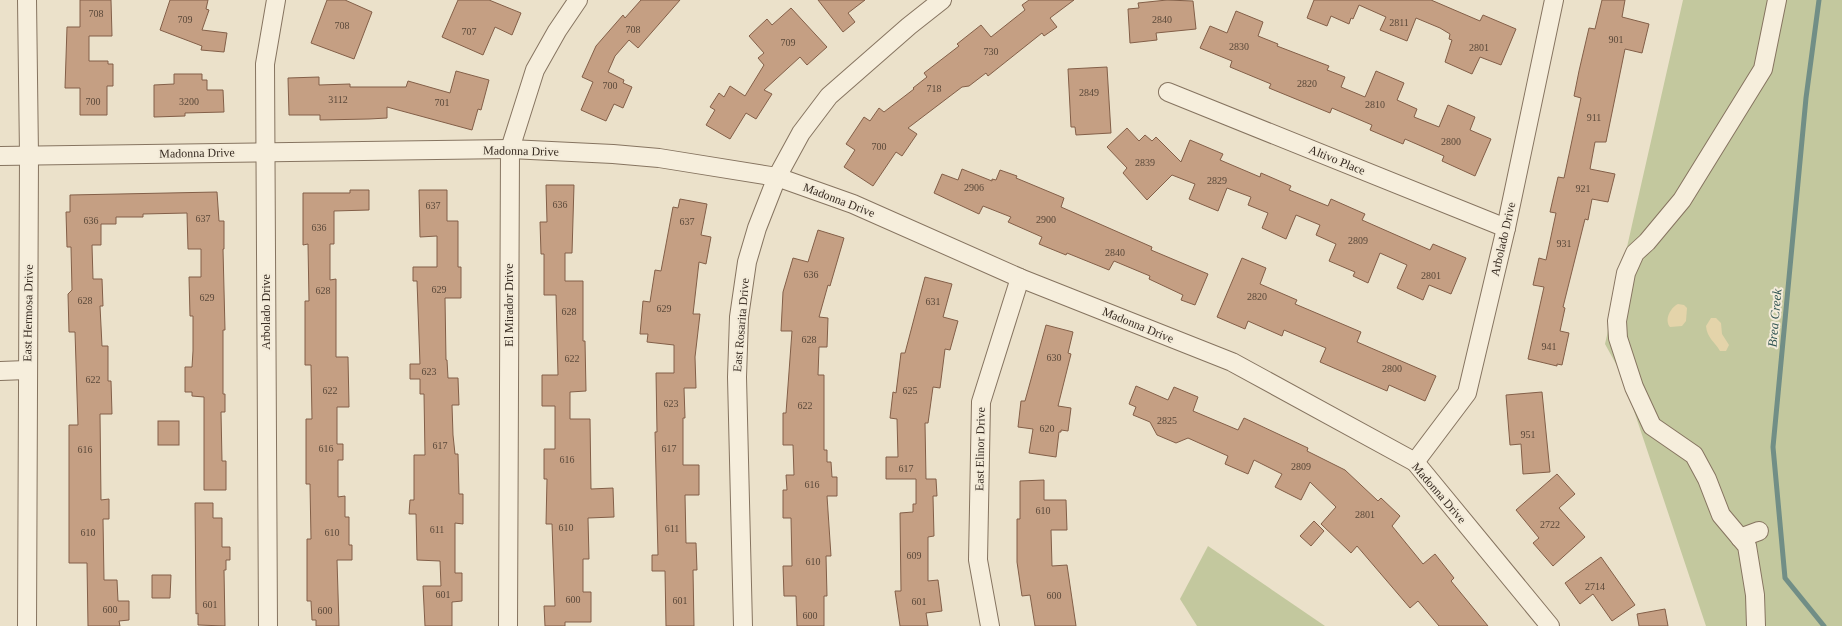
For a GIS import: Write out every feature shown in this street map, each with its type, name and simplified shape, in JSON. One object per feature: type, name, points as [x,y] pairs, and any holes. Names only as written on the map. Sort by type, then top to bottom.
[{"type":"street","name":"East Hermosa Drive","points":[[27,0],[29,155],[27,626]]},
{"type":"street","name":"Arbolado Drive","points":[[268,626],[265,64],[276,0]]},
{"type":"street","name":"El Mirador Drive","points":[[508,626],[510,149],[535,70],[557,30],[578,0]]},
{"type":"street","name":"East Rosarita Drive","points":[[743,626],[737,377],[739,317],[747,262],[757,228],[777,177],[801,133],[829,96],[909,26],[942,0]]},
{"type":"street","name":"Arbolado Drive","points":[[1415,462],[1467,393],[1506,228],[1554,0]]},
{"type":"street","points":[[1756,626],[1756,595],[1747,546],[1721,515],[1707,479],[1694,455],[1652,426],[1634,387],[1620,345],[1617,321],[1626,273],[1635,253],[1647,242],[1682,200],[1763,69],[1777,0]]},
{"type":"street","name":"Altivo Place","points":[[1168,92],[1506,228]]},
{"type":"street","name":"Madonna Drive","points":[[0,156],[510,149],[613,154],[651,158],[777,177],[853,204],[1020,278],[1232,362],[1415,462],[1550,626]]},
{"type":"street","name":"East Elinor Drive","points":[[990,626],[978,560],[981,402],[1020,278]]},
{"type":"street","points":[[0,371],[27,370]]},
{"type":"street","points":[[1740,538],[1759,531]]},
{"type":"green space","points":[[1683,0],[1842,0],[1842,626],[1706,626],[1622,375],[1605,344]]},
{"type":"green space","points":[[1208,546],[1325,626],[1197,626],[1180,599]]},
{"type":"sand","points":[[1678,304],[1684,305],[1687,308],[1686,321],[1682,326],[1670,327],[1668,324],[1668,318],[1670,311]]},
{"type":"sand","points":[[1711,318],[1716,318],[1721,323],[1722,334],[1729,345],[1726,351],[1720,351],[1708,334],[1706,326]]},
{"type":"building","points":[[80,0],[111,0],[112,36],[89,36],[89,61],[108,61],[108,64],[113,64],[113,86],[107,86],[107,115],[80,115],[80,88],[65,88],[67,27],[80,27]]},
{"type":"building","points":[[170,0],[208,0],[206,9],[209,10],[202,30],[227,33],[224,52],[201,50],[202,46],[160,30]]},
{"type":"building","points":[[327,0],[345,0],[372,12],[354,59],[311,43]]},
{"type":"building","points":[[458,0],[489,0],[521,13],[512,35],[495,27],[483,55],[442,37]]},
{"type":"building","points":[[641,0],[680,0],[638,48],[629,40],[615,56],[608,72],[624,80],[623,83],[632,87],[623,108],[614,104],[606,121],[581,110],[593,82],[582,77],[596,46],[623,15],[625,18]]},
{"type":"building","points":[[818,0],[865,0],[848,13],[855,22],[843,32]]},
{"type":"building","points":[[1029,0],[1074,0],[1050,18],[1057,27],[1044,36],[1042,33],[988,76],[986,73],[969,86],[962,87],[908,128],[917,134],[902,156],[896,152],[873,186],[844,167],[855,150],[846,144],[864,117],[870,121],[879,108],[884,112],[914,89],[913,88],[927,77],[924,73],[959,46],[957,44],[981,25],[991,37],[1025,10],[1022,5]]},
{"type":"building","points":[[1167,0],[1193,1],[1196,29],[1156,33],[1157,40],[1130,43],[1128,9],[1139,8],[1138,3]]},
{"type":"building","points":[[1314,0],[1431,0],[1480,21],[1483,15],[1516,29],[1501,65],[1480,57],[1472,74],[1445,62],[1452,40],[1449,39],[1450,34],[1440,28],[1416,18],[1407,41],[1380,30],[1386,17],[1359,5],[1353,19],[1351,18],[1349,24],[1331,16],[1327,26],[1307,18]]},
{"type":"building","points":[[1602,0],[1625,0],[1622,17],[1649,24],[1642,53],[1625,49],[1606,142],[1595,142],[1590,169],[1615,174],[1608,202],[1592,199],[1588,220],[1585,219],[1563,307],[1565,308],[1560,331],[1569,333],[1562,365],[1557,364],[1557,366],[1528,359],[1544,287],[1533,285],[1539,258],[1546,260],[1556,213],[1550,212],[1558,177],[1564,178],[1581,98],[1574,96],[1579,71],[1589,28],[1595,29]]},
{"type":"building","points":[[791,8],[827,47],[807,65],[800,57],[764,90],[772,94],[756,119],[746,113],[730,139],[706,125],[715,110],[710,107],[719,93],[724,97],[730,86],[745,96],[764,65],[758,58],[764,53],[749,36],[767,19],[772,25]]},
{"type":"building","points":[[1236,11],[1263,22],[1258,36],[1278,44],[1277,46],[1329,66],[1327,70],[1345,77],[1341,87],[1365,97],[1376,71],[1404,83],[1397,100],[1417,109],[1414,117],[1439,127],[1448,105],[1475,117],[1470,130],[1491,139],[1475,176],[1442,161],[1444,156],[1405,139],[1403,144],[1370,130],[1372,125],[1332,108],[1330,113],[1269,88],[1271,84],[1230,67],[1232,61],[1200,48],[1210,26],[1227,33]]},
{"type":"building","points":[[1107,67],[1111,133],[1076,135],[1075,127],[1071,127],[1068,69]]},
{"type":"building","points":[[456,71],[489,80],[481,110],[478,109],[472,130],[387,107],[387,118],[320,120],[320,115],[289,115],[288,78],[319,77],[319,85],[350,84],[350,87],[406,87],[408,81],[450,93]]},
{"type":"building","points":[[174,74],[202,74],[202,80],[207,80],[207,90],[223,90],[224,112],[185,113],[185,116],[154,117],[154,85],[174,84]]},
{"type":"building","points":[[1127,128],[1139,141],[1145,135],[1152,141],[1156,137],[1181,162],[1190,140],[1223,154],[1220,160],[1260,177],[1261,173],[1291,186],[1289,190],[1328,206],[1331,199],[1365,214],[1362,220],[1430,250],[1433,244],[1466,258],[1451,294],[1429,285],[1423,300],[1397,288],[1407,265],[1380,253],[1368,283],[1353,276],[1355,272],[1329,261],[1336,244],[1316,235],[1320,225],[1296,215],[1286,239],[1262,228],[1268,213],[1248,205],[1251,197],[1227,188],[1218,211],[1189,199],[1195,184],[1172,175],[1147,200],[1123,173],[1127,168],[1107,147]]},
{"type":"building","points":[[962,169],[992,181],[992,179],[996,180],[1000,170],[1017,176],[1016,178],[1064,198],[1061,207],[1152,247],[1151,250],[1208,274],[1195,305],[1181,300],[1183,295],[1149,279],[1150,276],[1114,261],[1109,270],[1067,253],[1066,255],[1039,244],[1042,237],[1008,222],[1011,217],[983,206],[979,214],[934,193],[942,174],[958,180]]},
{"type":"building","points":[[546,185],[574,185],[572,253],[565,253],[565,281],[583,281],[583,341],[585,341],[586,391],[570,392],[570,419],[590,419],[591,489],[613,488],[614,517],[588,518],[589,559],[583,559],[583,592],[591,592],[591,622],[565,622],[565,626],[545,626],[544,606],[555,606],[552,524],[546,524],[547,479],[544,479],[544,449],[555,449],[555,406],[542,406],[542,375],[558,375],[556,295],[544,295],[544,254],[541,254],[540,222],[547,222]]},
{"type":"building","points":[[350,190],[369,190],[369,210],[334,211],[334,244],[330,244],[330,280],[336,279],[336,357],[348,357],[349,407],[337,407],[337,444],[343,444],[343,460],[338,460],[338,497],[345,496],[345,517],[349,517],[349,545],[352,545],[352,560],[337,560],[339,626],[316,626],[316,620],[312,620],[311,601],[307,601],[307,539],[311,539],[310,484],[306,484],[306,419],[312,419],[311,365],[305,365],[305,301],[309,301],[308,244],[303,245],[303,193],[350,193]]},
{"type":"building","points":[[419,190],[447,190],[447,221],[458,221],[458,267],[461,267],[461,298],[445,298],[446,360],[448,378],[458,378],[459,405],[452,405],[453,435],[455,454],[458,454],[459,494],[463,494],[463,524],[455,523],[455,573],[462,573],[462,601],[452,602],[452,626],[425,626],[423,586],[441,586],[440,561],[417,560],[416,514],[409,514],[410,500],[414,500],[414,455],[425,455],[424,394],[420,394],[420,379],[410,379],[410,364],[420,364],[417,281],[413,281],[413,267],[437,267],[437,236],[420,237]]},
{"type":"building","points":[[217,192],[219,221],[224,221],[223,249],[225,330],[223,330],[223,394],[225,394],[225,412],[221,412],[222,461],[226,461],[226,490],[204,490],[204,397],[192,396],[192,392],[185,392],[185,367],[192,367],[193,351],[193,316],[190,316],[189,277],[201,277],[201,249],[188,249],[187,213],[143,214],[143,217],[116,217],[116,224],[101,224],[101,245],[92,245],[93,279],[102,279],[103,306],[100,306],[102,346],[108,346],[108,381],[111,381],[112,414],[100,414],[101,500],[109,499],[109,519],[103,519],[104,580],[117,580],[118,601],[129,601],[129,620],[119,621],[120,626],[88,626],[87,563],[69,563],[69,425],[78,425],[75,332],[69,332],[68,294],[72,290],[71,247],[67,247],[66,212],[70,212],[70,195]]},
{"type":"building","points":[[680,199],[707,204],[701,235],[711,237],[706,264],[699,262],[693,314],[700,314],[695,357],[696,388],[684,388],[685,418],[683,418],[683,465],[699,465],[699,495],[685,495],[686,543],[696,543],[697,570],[693,570],[694,626],[666,626],[665,571],[652,571],[652,555],[658,555],[655,432],[657,432],[656,373],[674,373],[674,345],[647,342],[648,334],[640,334],[643,301],[650,302],[655,270],[661,271],[673,207],[678,208]]},
{"type":"building","points":[[818,230],[844,238],[819,317],[828,318],[827,347],[819,347],[818,375],[824,375],[824,450],[827,450],[827,462],[831,462],[832,477],[837,477],[837,496],[827,496],[831,556],[826,556],[827,596],[824,596],[824,626],[797,626],[796,596],[784,596],[783,566],[792,566],[791,518],[783,518],[783,490],[787,490],[786,475],[794,475],[793,445],[783,445],[783,413],[786,413],[792,331],[781,331],[783,292],[793,258],[808,262]]},
{"type":"building","points":[[1242,258],[1266,268],[1260,284],[1297,300],[1295,304],[1361,332],[1357,342],[1436,376],[1425,401],[1389,385],[1387,391],[1320,362],[1326,348],[1284,330],[1282,336],[1248,321],[1245,329],[1217,317]]},
{"type":"building","points":[[925,277],[952,284],[943,317],[958,321],[950,350],[945,349],[940,388],[933,387],[928,423],[925,423],[926,479],[936,479],[937,496],[933,496],[934,536],[928,537],[928,581],[938,580],[942,611],[926,613],[928,626],[900,626],[895,591],[901,591],[900,513],[913,512],[913,504],[916,504],[916,479],[886,479],[886,457],[898,457],[897,419],[890,418],[893,392],[896,393],[901,353],[905,353]]},
{"type":"building","points":[[1046,325],[1073,332],[1068,353],[1071,354],[1058,406],[1071,408],[1068,431],[1061,430],[1061,432],[1059,432],[1056,457],[1029,453],[1033,429],[1018,427],[1021,401],[1025,401]]},
{"type":"building","points":[[1136,386],[1168,400],[1174,387],[1198,397],[1193,411],[1238,430],[1244,418],[1308,448],[1307,451],[1345,470],[1378,501],[1381,498],[1400,516],[1392,526],[1423,564],[1435,554],[1454,578],[1451,581],[1488,626],[1439,626],[1418,601],[1410,608],[1357,546],[1351,553],[1321,524],[1336,507],[1310,482],[1301,500],[1275,487],[1282,474],[1254,460],[1248,474],[1225,464],[1228,456],[1188,438],[1176,443],[1157,435],[1150,422],[1133,415],[1136,407],[1129,404]]},
{"type":"building","points":[[1542,392],[1550,472],[1523,474],[1521,444],[1510,445],[1506,395]]},
{"type":"building","points":[[158,421],[179,421],[179,445],[158,445]]},
{"type":"building","points":[[1557,474],[1575,494],[1559,508],[1585,537],[1553,566],[1533,543],[1539,538],[1516,510]]},
{"type":"building","points":[[1044,480],[1044,500],[1066,500],[1067,530],[1051,530],[1052,566],[1067,565],[1076,626],[1035,626],[1030,595],[1022,596],[1017,562],[1017,519],[1020,519],[1020,481]]},
{"type":"building","points":[[195,503],[213,503],[213,518],[222,518],[222,547],[230,547],[230,560],[226,560],[226,570],[224,570],[225,626],[198,625],[198,613],[196,614]]},
{"type":"building","points":[[1314,521],[1324,531],[1311,546],[1300,536]]},
{"type":"building","points":[[1601,557],[1635,605],[1612,621],[1593,594],[1580,604],[1565,583]]},
{"type":"building","points":[[152,575],[171,575],[170,598],[152,598]]},
{"type":"building","points":[[1665,609],[1668,626],[1639,626],[1637,614]]},
{"type":"waterway","name":"Brea Creek","points":[[1819,0],[1806,98],[1773,447],[1785,578],[1824,626]]}]
